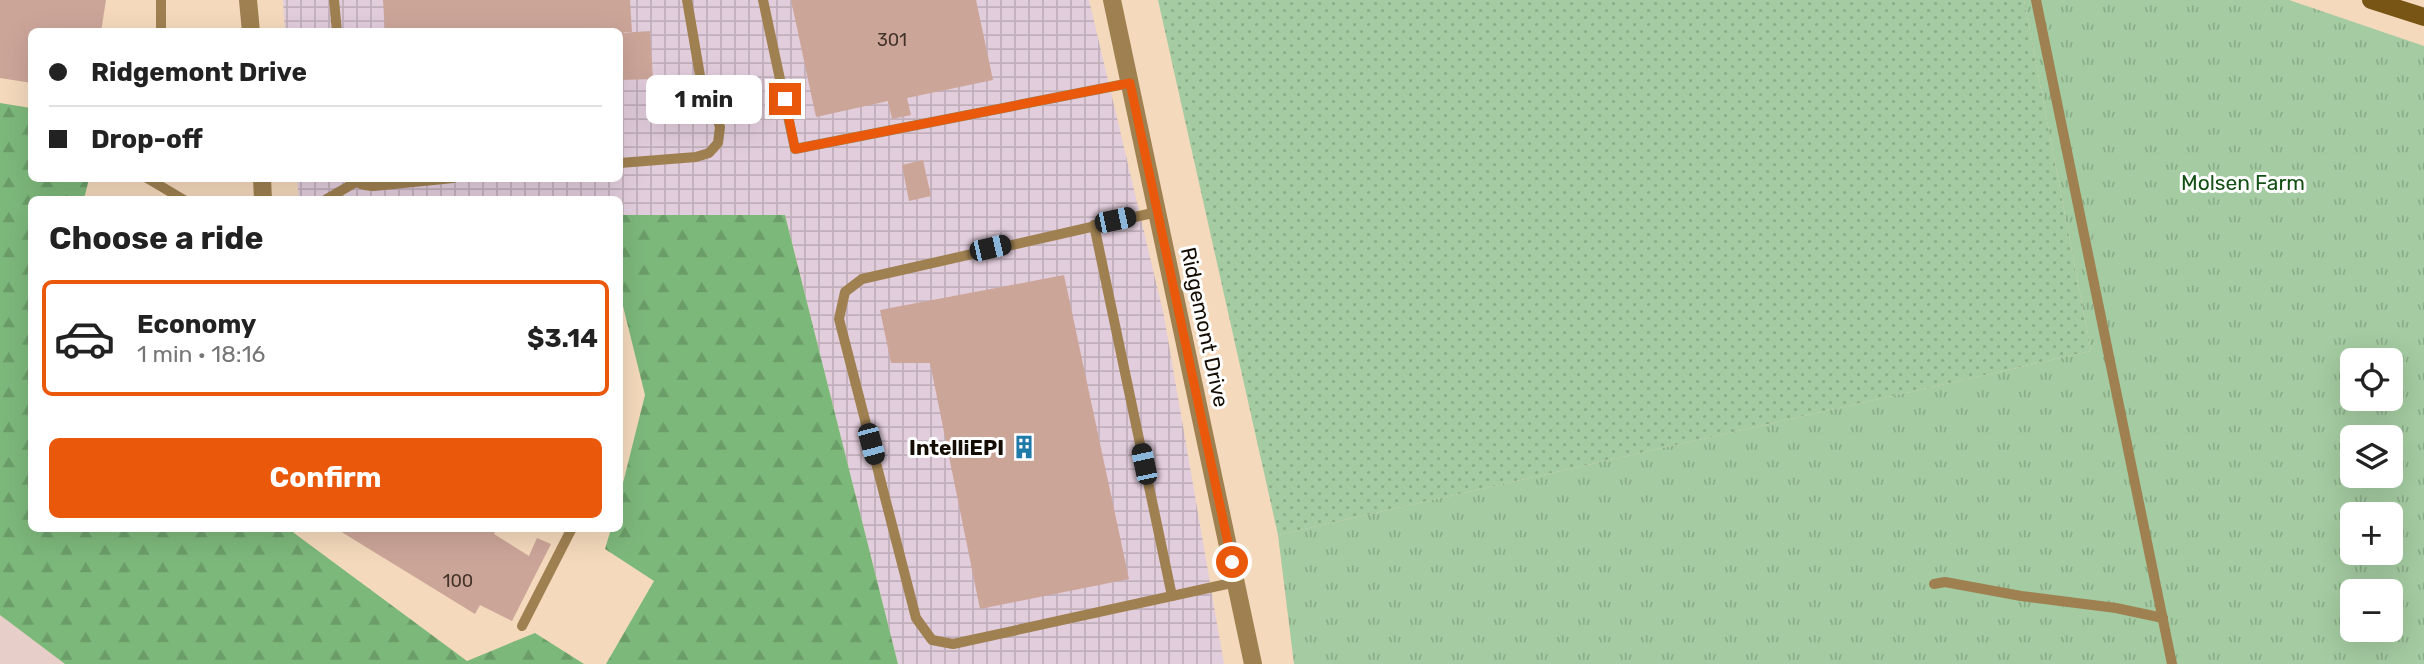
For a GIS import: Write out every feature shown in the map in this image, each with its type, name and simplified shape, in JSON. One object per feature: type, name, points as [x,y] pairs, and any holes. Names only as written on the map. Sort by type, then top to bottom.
[{"type":"main road","points":[[2371,0],[2424,17]]},
{"type":"street","points":[[248,0],[251,28]]},
{"type":"street","name":"Ridgemont Drive","points":[[1112,0],[1253,664]]},
{"type":"lane","points":[[161,0],[162,28]]},
{"type":"lane","points":[[334,0],[337,28]]},
{"type":"lane","points":[[623,163],[696,157],[709,153],[718,143],[720,127],[713,106],[702,87],[687,0]]},
{"type":"lane","points":[[763,0],[795,149],[1130,83]]},
{"type":"lane","points":[[2036,0],[2172,664]]},
{"type":"lane","points":[[154,182],[177,196]]},
{"type":"lane","points":[[331,196],[352,182]]},
{"type":"lane","points":[[361,182],[374,186],[414,182]]},
{"type":"lane","points":[[1157,212],[862,279],[845,292],[839,319],[916,618],[932,640],[953,645],[1236,582]]},
{"type":"lane","points":[[1094,225],[1172,596]]},
{"type":"lane","points":[[522,626],[570,532]]},
{"type":"lane","points":[[1934,584],[1945,582],[2021,596],[2116,608],[2163,618]]},
{"type":"shaded area","points":[[283,0],[1089,0],[1164,316],[1224,664],[898,664],[785,215],[623,215],[623,196],[299,196],[297,182],[623,182],[623,28],[285,28]]},
{"type":"shaded area","points":[[0,615],[65,664],[0,664]]},
{"type":"green space","points":[[1158,0],[2024,0],[2091,351],[1278,535]]},
{"type":"green space","name":"Molsen Farm","points":[[2024,0],[2289,0],[2424,46],[2424,664],[1294,664],[1278,535],[2091,351]]},
{"type":"green space","points":[[0,103],[28,108],[28,182],[88,182],[85,196],[28,196],[28,532],[294,532],[467,661],[535,633],[584,664],[65,664],[0,615]]},
{"type":"green space","points":[[623,215],[785,215],[898,664],[606,664],[654,581],[605,549],[610,532],[623,532],[623,483],[645,395],[623,306]]},
{"type":"building","points":[[0,0],[106,0],[102,28],[28,28],[28,82],[0,78]]},
{"type":"building","points":[[383,0],[630,0],[632,32],[623,32],[623,28],[385,28]]},
{"type":"building","points":[[791,0],[976,0],[993,80],[907,98],[911,115],[892,119],[888,101],[816,117]]},
{"type":"building","points":[[650,31],[653,79],[623,80],[623,33]]},
{"type":"building","points":[[923,160],[931,196],[909,201],[902,165]]},
{"type":"building","name":"IntelliEPI","points":[[1064,275],[1129,579],[980,609],[930,363],[891,363],[880,310]]},
{"type":"building","points":[[342,532],[495,532],[494,534],[529,556],[537,538],[551,544],[512,621],[480,605],[475,614]]},
{"type":"place","name":"IntelliEPI","points":[[1024,447]]},
{"type":"route","points":[[785,99],[795,149],[1130,83],[1232,562]]}]
